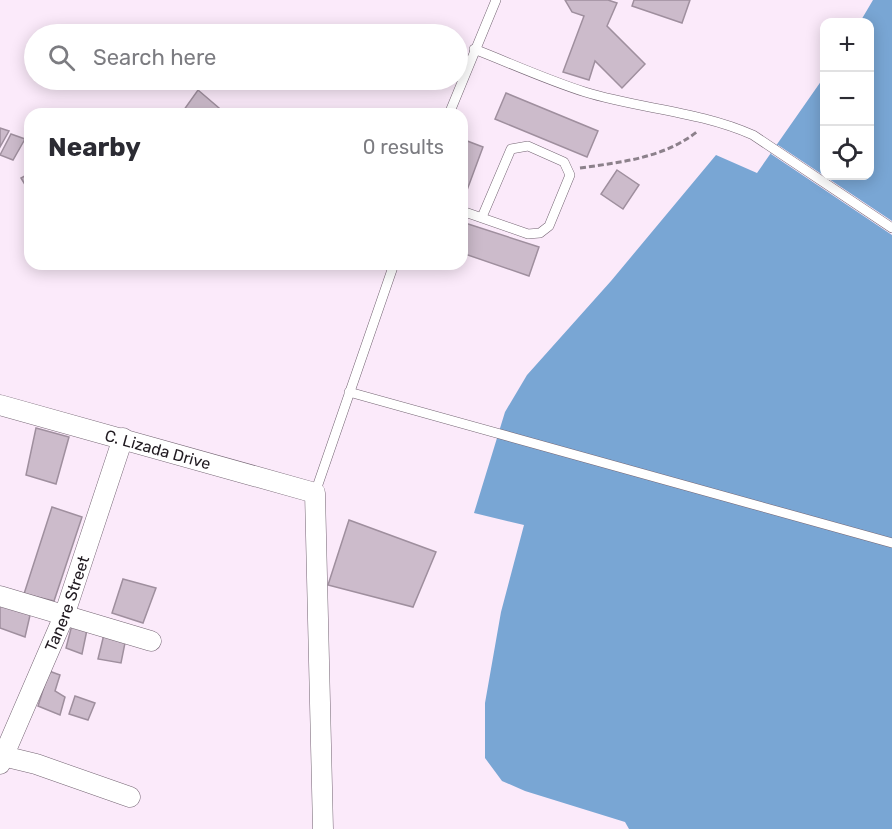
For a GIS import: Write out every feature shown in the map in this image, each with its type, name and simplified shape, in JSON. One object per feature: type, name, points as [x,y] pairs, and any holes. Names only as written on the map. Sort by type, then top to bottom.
[{"type":"street","name":"C. Lizada Drive","points":[[0,405],[315,493]]},
{"type":"street","name":"Tanere Street","points":[[2,760],[64,616],[123,438]]},
{"type":"street","points":[[315,493],[323,829]]},
{"type":"street","points":[[0,596],[151,641]]},
{"type":"street","points":[[2,760],[36,764],[130,797]]},
{"type":"lane","points":[[468,65],[496,0]]},
{"type":"lane","points":[[474,49],[584,92],[712,120],[753,135],[892,228]]},
{"type":"lane","points":[[451,108],[458,90]]},
{"type":"lane","points":[[468,213],[528,234],[540,233],[549,226],[570,170],[564,162],[528,146],[511,148],[482,217]]},
{"type":"lane","points":[[315,493],[392,270]]},
{"type":"lane","points":[[350,392],[892,543]]},
{"type":"path","points":[[570,170],[636,159],[673,148],[712,120]]},
{"type":"water","points":[[873,0],[892,0],[892,829],[629,829],[625,822],[525,791],[502,781],[485,758],[485,703],[501,612],[524,525],[474,513],[505,412],[527,375],[611,281],[716,155],[757,173],[820,83],[820,180],[874,180],[874,18],[862,18]]},
{"type":"pier","points":[[778,145],[820,173],[820,180],[830,180],[892,221],[892,235],[771,154]]},
{"type":"building","points":[[565,0],[608,0],[617,3],[607,26],[645,64],[622,88],[595,61],[589,80],[563,72],[584,16],[572,12]]},
{"type":"building","points":[[634,0],[690,0],[682,23],[632,6]]},
{"type":"building","points":[[198,90],[219,108],[185,108]]},
{"type":"building","points":[[506,93],[598,131],[587,157],[495,119]]},
{"type":"building","points":[[0,128],[9,131],[0,147]]},
{"type":"building","points":[[11,134],[24,139],[13,160],[0,155]]},
{"type":"building","points":[[468,141],[483,147],[468,188]]},
{"type":"building","points":[[617,170],[639,185],[623,209],[601,194]]},
{"type":"building","points":[[468,224],[539,247],[529,276],[468,255]]},
{"type":"building","points":[[36,428],[69,437],[56,484],[26,475]]},
{"type":"building","points":[[52,507],[82,517],[54,601],[24,594]]},
{"type":"building","points":[[349,520],[436,552],[413,607],[328,585]]},
{"type":"building","points":[[123,579],[156,588],[143,623],[112,613]]},
{"type":"building","points":[[0,601],[31,611],[25,637],[0,628]]},
{"type":"building","points":[[73,621],[88,625],[82,654],[66,648]]},
{"type":"building","points":[[105,630],[126,638],[121,663],[98,659]]},
{"type":"building","points":[[49,671],[60,675],[55,691],[65,697],[60,715],[38,706]]},
{"type":"building","points":[[75,696],[95,703],[88,720],[69,714]]}]
